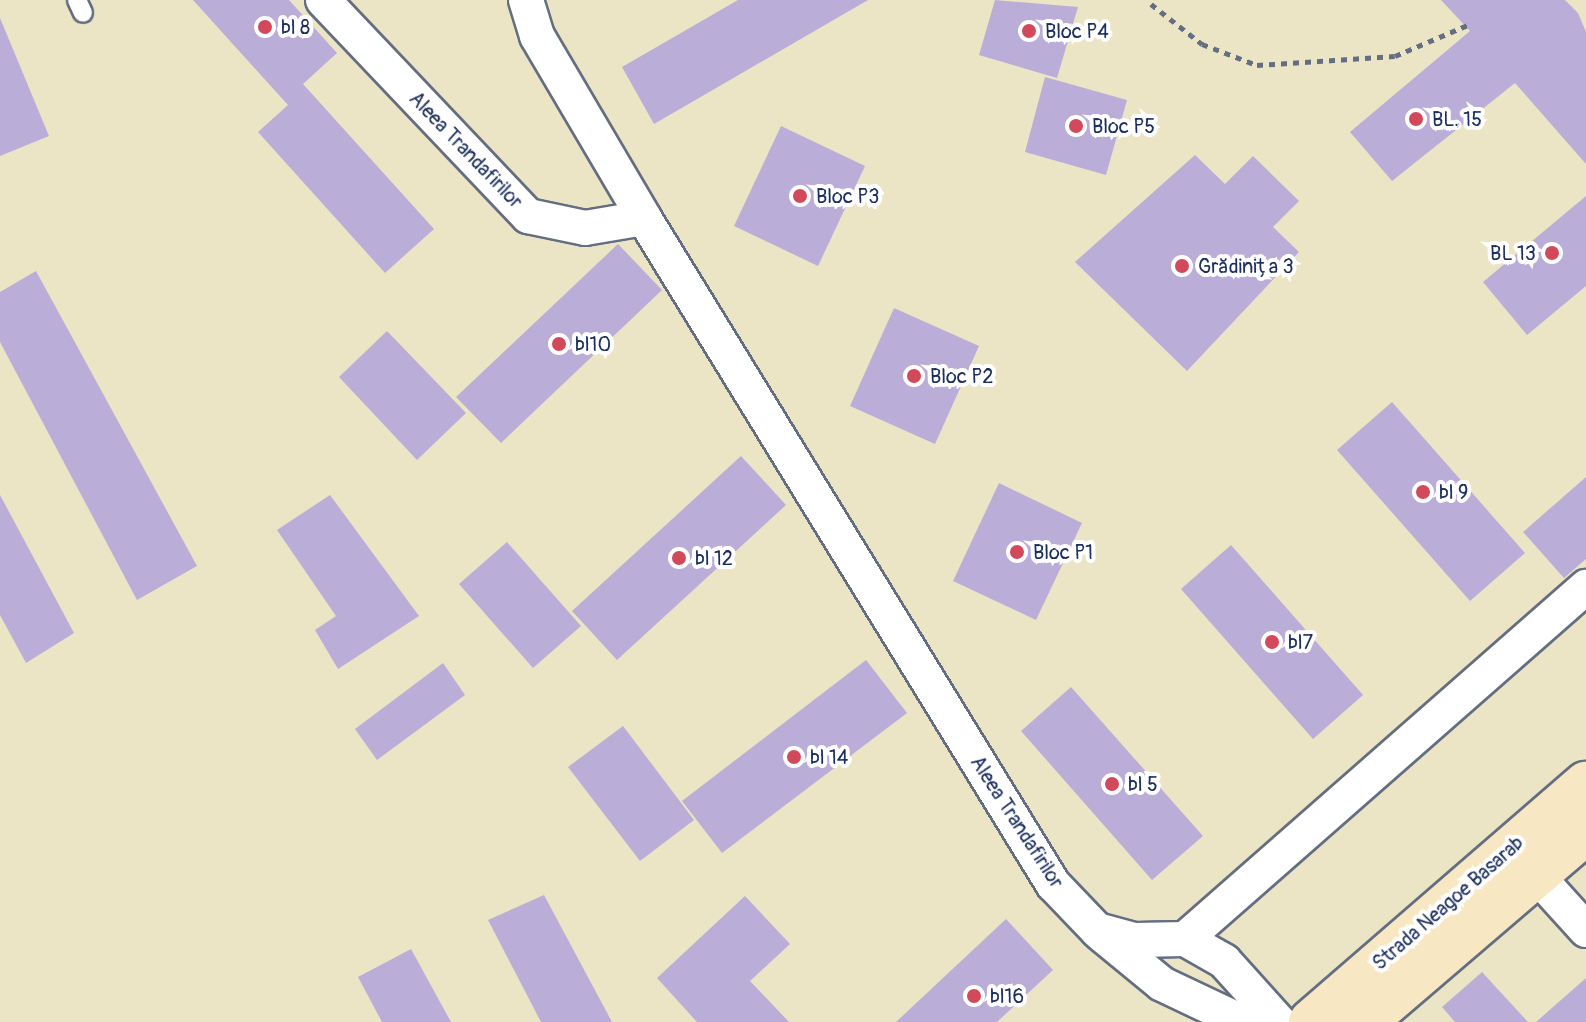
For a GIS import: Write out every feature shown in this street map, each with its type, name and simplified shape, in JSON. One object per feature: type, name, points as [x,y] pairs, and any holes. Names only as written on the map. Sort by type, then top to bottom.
[{"type":"street","name":"Aleea Trandafirilor","points":[[323,0],[528,216],[585,228],[644,218]]},
{"type":"street","name":"Aleea Trandafirilor","points":[[526,0],[537,36],[644,218],[1053,884],[1097,930],[1150,976],[1242,1022]]},
{"type":"street","points":[[1185,939],[1586,587]]},
{"type":"street","name":"Strada Neagoe Basarab","points":[[1364,1022],[1524,862],[1586,784]]},
{"type":"street","name":"Strada Neagoe Basarab","points":[[1311,1022],[1524,862],[1586,832]]},
{"type":"street","points":[[1524,862],[1586,930]]},
{"type":"street","points":[[1097,930],[1135,940],[1185,939],[1224,961],[1279,1022]]},
{"type":"path","points":[[1151,4],[1202,44],[1257,65],[1395,56],[1470,24]]},
{"type":"building","points":[[193,0],[289,0],[337,53],[303,84],[434,229],[385,273],[258,132],[288,105]]},
{"type":"building","points":[[738,0],[868,0],[654,124],[622,67]]},
{"type":"building","name":"Bloc P4","points":[[995,0],[1078,7],[1057,78],[979,55]]},
{"type":"building","points":[[1441,0],[1565,0],[1578,13],[1586,32],[1586,164],[1515,83],[1392,181],[1350,132],[1470,31]]},
{"type":"building","points":[[0,18],[49,136],[0,156]]},
{"type":"building","name":"Bloc P5","points":[[1045,77],[1127,100],[1106,175],[1025,152]]},
{"type":"building","name":"Bloc P3","points":[[781,126],[865,166],[818,266],[734,226]]},
{"type":"building","name":"Grădinița 3","points":[[1195,155],[1225,184],[1253,156],[1299,201],[1273,227],[1299,252],[1187,371],[1075,262]]},
{"type":"building","name":"BL 13","points":[[1586,196],[1586,286],[1527,335],[1483,282]]},
{"type":"building","name":"bl10","points":[[618,244],[662,290],[501,443],[456,397]]},
{"type":"building","points":[[36,271],[197,566],[137,600],[0,342],[0,292]]},
{"type":"building","name":"Bloc P2","points":[[894,308],[979,346],[935,444],[850,406]]},
{"type":"building","points":[[387,331],[466,413],[417,460],[339,377]]},
{"type":"building","name":"bl 9","points":[[1392,402],[1525,553],[1470,601],[1337,450]]},
{"type":"building","name":"bl 12","points":[[741,456],[786,505],[617,660],[572,611]]},
{"type":"building","points":[[1586,477],[1586,559],[1564,578],[1523,532]]},
{"type":"building","name":"Bloc P1","points":[[999,483],[1082,523],[1036,620],[953,581]]},
{"type":"building","points":[[0,495],[74,633],[26,663],[0,615]]},
{"type":"building","points":[[330,495],[419,616],[338,669],[315,630],[336,616],[277,530]]},
{"type":"building","points":[[507,542],[581,626],[533,668],[459,584]]},
{"type":"building","name":"bl7","points":[[1231,545],[1363,695],[1313,739],[1181,589]]},
{"type":"building","name":"bl 14","points":[[866,660],[907,713],[722,853],[682,801]]},
{"type":"building","points":[[443,663],[465,695],[377,760],[355,729]]},
{"type":"building","name":"bl 5","points":[[1071,687],[1203,836],[1152,880],[1021,731]]},
{"type":"building","points":[[623,726],[694,820],[640,861],[568,767]]},
{"type":"building","points":[[544,895],[612,1022],[541,1022],[488,920]]},
{"type":"building","points":[[745,896],[790,944],[750,981],[789,1022],[697,1022],[657,978]]},
{"type":"building","name":"bl16","points":[[1006,919],[1053,970],[997,1022],[896,1022]]},
{"type":"building","points":[[411,949],[451,1022],[382,1022],[358,977]]},
{"type":"building","points":[[1482,972],[1528,1022],[1455,1022],[1442,1007]]},
{"type":"building","points":[[1586,978],[1586,1022],[1536,1022]]},
{"type":"place","name":"bl 8","points":[[265,27]]},
{"type":"place","name":"Bloc P4","points":[[1029,31]]},
{"type":"place","name":"BL. 15","points":[[1416,119]]},
{"type":"place","name":"Bloc P5","points":[[1076,126]]},
{"type":"place","name":"Bloc P3","points":[[800,196]]},
{"type":"place","name":"BL 13","points":[[1552,253]]},
{"type":"place","name":"Grădinița 3","points":[[1182,266]]},
{"type":"place","name":"bl10","points":[[559,344]]},
{"type":"place","name":"Bloc P2","points":[[914,376]]},
{"type":"place","name":"bl 9","points":[[1423,492]]},
{"type":"place","name":"Bloc P1","points":[[1017,552]]},
{"type":"place","name":"bl 12","points":[[679,558]]},
{"type":"place","name":"bl7","points":[[1272,642]]},
{"type":"place","name":"bl 14","points":[[794,757]]},
{"type":"place","name":"bl 5","points":[[1112,784]]},
{"type":"place","name":"bl16","points":[[974,996]]}]
